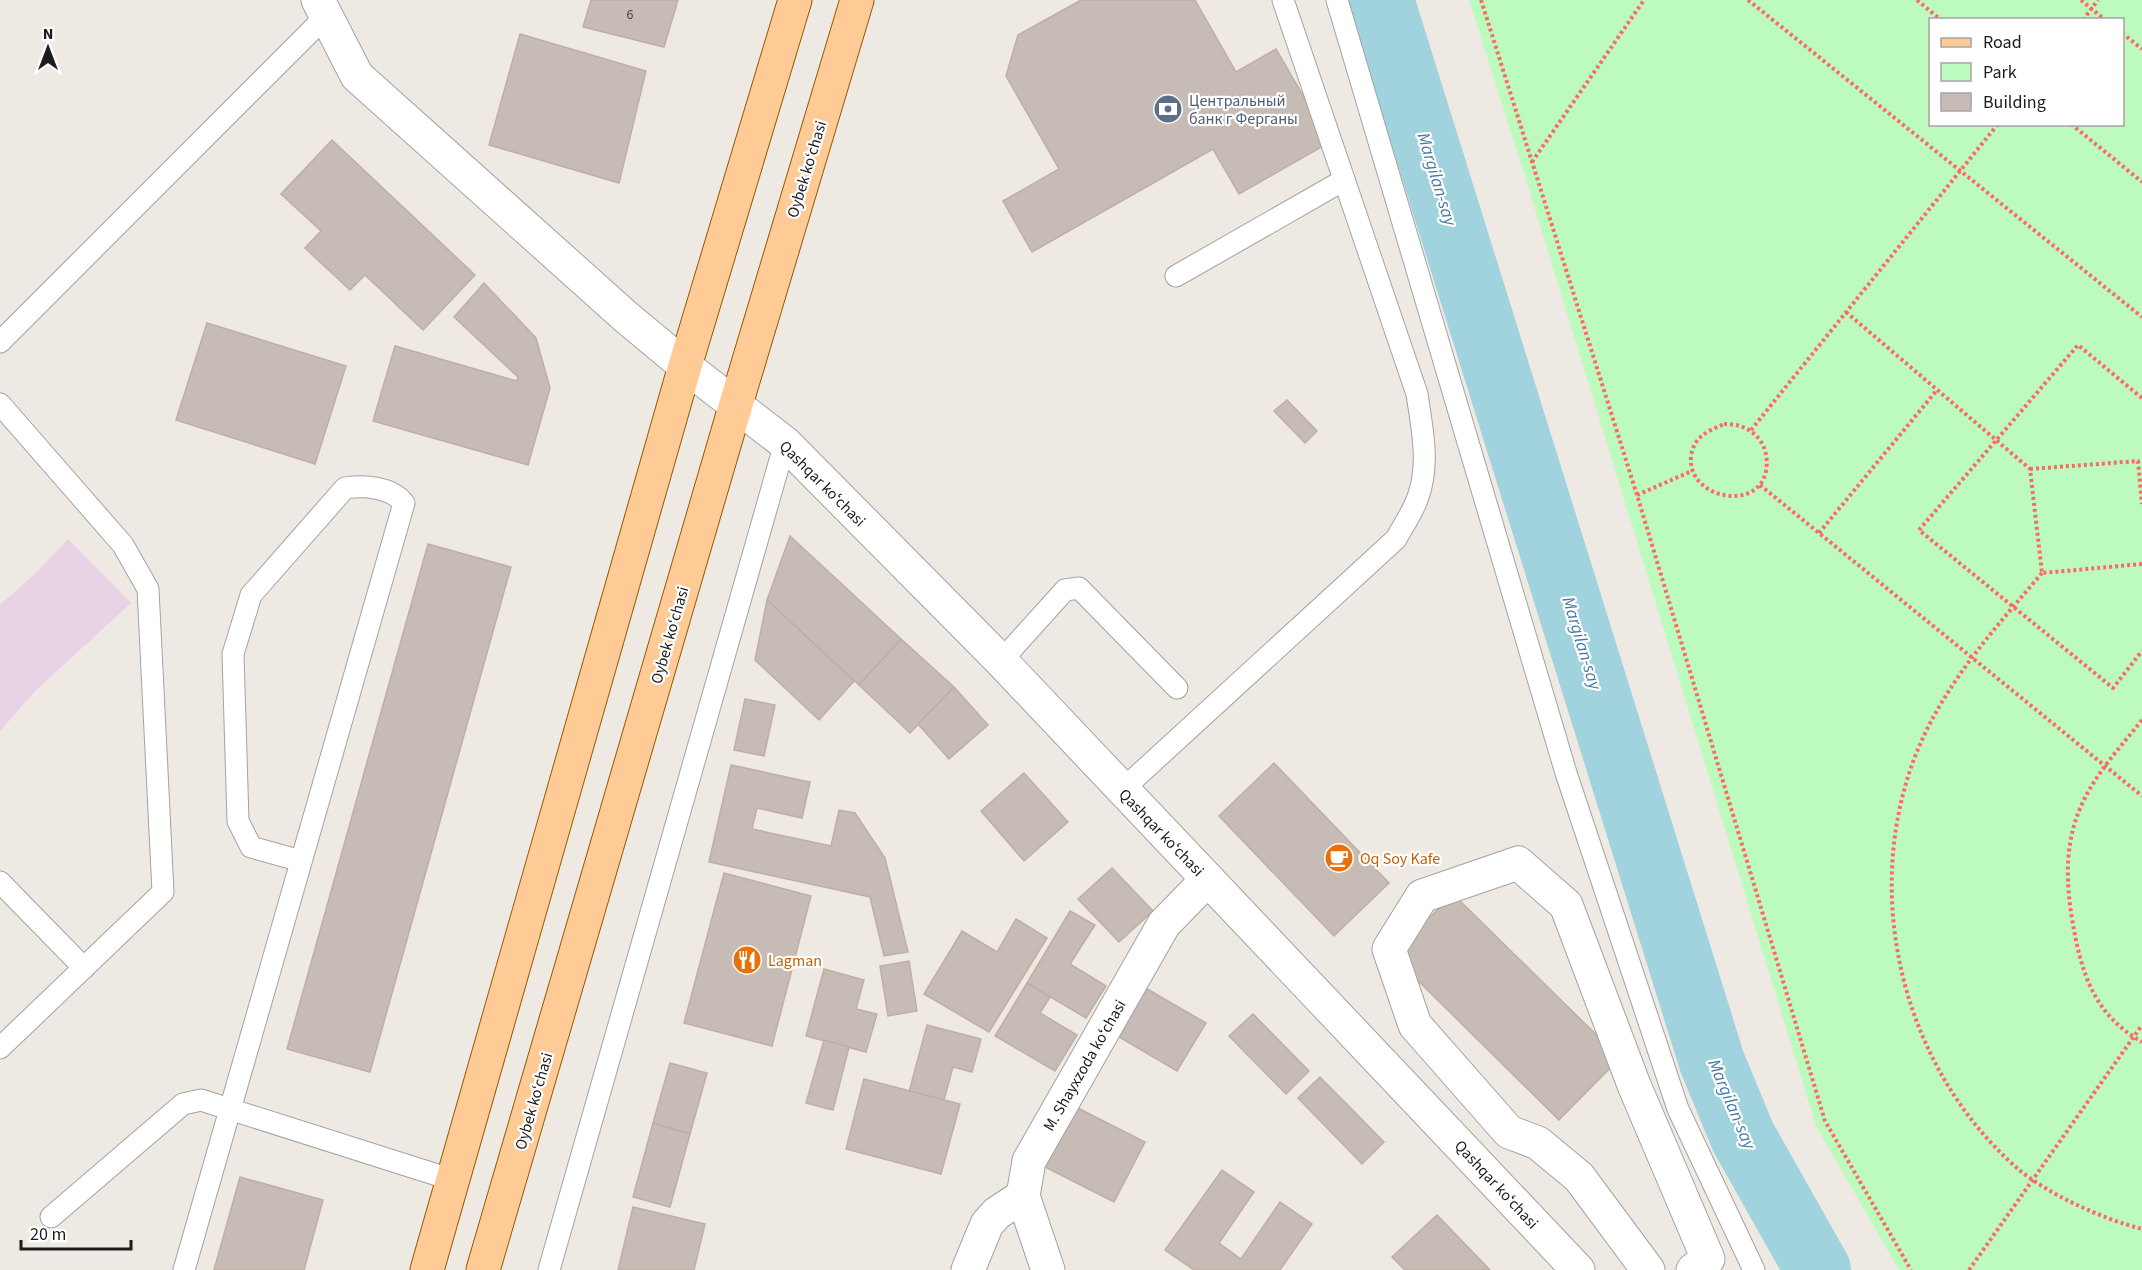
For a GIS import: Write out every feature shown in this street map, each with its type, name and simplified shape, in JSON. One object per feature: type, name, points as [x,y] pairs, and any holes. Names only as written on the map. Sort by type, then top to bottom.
[{"type":"main road","points":[[427,1270],[685,366],[795,0]]},
{"type":"main road","name":"Oybek ko‘chasi","points":[[483,1270],[736,404],[857,0]]},
{"type":"street","name":"Qashqar koʻchasi","points":[[322,8],[357,76],[626,317],[785,443],[1001,661],[1578,1270]]},
{"type":"street","points":[[1648,1270],[1579,1177],[1538,1143],[1509,1132],[1415,1025],[1389,949],[1422,896],[1518,863],[1566,905],[1634,1085],[1708,1259],[1693,1270]]},
{"type":"street","name":"M. Shayxzoda koʻchasi","points":[[1048,1270],[1023,1196],[1029,1161],[1164,924],[1208,879]]},
{"type":"street","points":[[1482,1168],[1509,1132]]},
{"type":"street","points":[[968,1270],[987,1224],[997,1213],[1023,1196]]},
{"type":"lane","points":[[1122,790],[1396,539],[1418,498],[1425,469],[1417,394],[1283,0]]},
{"type":"lane","points":[[1337,0],[1566,772],[1678,1109],[1754,1270]]},
{"type":"lane","points":[[0,342],[322,8]]},
{"type":"lane","points":[[1176,276],[1344,180]]},
{"type":"lane","points":[[0,404],[123,545],[148,589],[164,892],[0,1048]]},
{"type":"lane","points":[[549,1270],[785,443]]},
{"type":"lane","points":[[184,1270],[404,503],[396,494],[361,485],[345,488],[251,595],[233,654],[238,821],[251,847],[301,861]]},
{"type":"lane","points":[[1001,661],[1065,590],[1079,588],[1177,688]]},
{"type":"lane","points":[[0,882],[84,968]]},
{"type":"lane","points":[[51,1217],[183,1104],[201,1100],[453,1180]]},
{"type":"path","points":[[1481,0],[1637,495],[1825,1121],[1911,1270]]},
{"type":"path","points":[[1532,162],[1644,0]]},
{"type":"path","points":[[1748,0],[2142,317]]},
{"type":"path","points":[[1917,0],[1939,18]]},
{"type":"path","points":[[2081,0],[2103,18]]},
{"type":"path","points":[[2084,18],[2098,0]]},
{"type":"path","points":[[2124,35],[2142,49]]},
{"type":"path","points":[[1751,430],[1996,126]]},
{"type":"path","points":[[2073,126],[2142,182]]},
{"type":"path","points":[[1846,312],[2030,469],[2138,461]]},
{"type":"path","points":[[2142,398],[2078,345],[1919,530],[2113,688],[2142,651]]},
{"type":"path","points":[[1819,533],[1938,390]]},
{"type":"path","points":[[1724,424],[1734,424],[1751,430],[1759,438],[1767,461],[1766,474],[1760,484],[1743,495],[1733,496],[1713,492],[1704,487],[1692,471],[1690,461],[1697,440],[1705,432],[1724,424]]},
{"type":"path","points":[[2142,455],[2138,461],[2142,504]]},
{"type":"path","points":[[2030,469],[2042,573]]},
{"type":"path","points":[[1637,495],[1692,471]]},
{"type":"path","points":[[1760,484],[2142,796]]},
{"type":"path","points":[[2142,564],[2042,573],[1971,656],[1948,690],[1928,726],[1913,763],[1901,802],[1894,843],[1891,888],[1894,933],[1903,978],[1913,1010],[1935,1062],[1958,1101],[1986,1137],[2018,1169],[2096,1214],[2142,1229]]},
{"type":"path","points":[[2142,720],[2105,766],[2083,802],[2072,835],[2068,860],[2068,892],[2083,973],[2096,998],[2113,1020],[2142,1042]]},
{"type":"path","points":[[1968,1270],[2142,1025]]},
{"type":"shaded area","points":[[68,539],[131,603],[35,691],[0,731],[0,605],[37,572]]},
{"type":"green space","points":[[1469,0],[2142,0],[2142,1270],[1899,1270],[1816,1126]]},
{"type":"building","points":[[591,0],[678,0],[664,47],[583,27]]},
{"type":"building","name":"Центральный банк г Ферганы","points":[[1081,0],[1195,0],[1236,72],[1276,49],[1330,142],[1239,194],[1213,149],[1032,252],[1003,201],[1059,169],[1006,76],[1018,35]]},
{"type":"building","points":[[520,34],[646,71],[619,183],[489,145]]},
{"type":"building","points":[[332,140],[475,275],[423,330],[365,275],[350,290],[305,248],[321,231],[281,194]]},
{"type":"building","points":[[484,283],[536,338],[550,388],[528,465],[373,421],[395,346],[517,381],[518,377],[454,317]]},
{"type":"building","points":[[207,323],[346,366],[315,464],[176,420]]},
{"type":"building","points":[[1287,400],[1317,431],[1305,443],[1274,411]]},
{"type":"building","points":[[790,536],[901,639],[859,685],[767,600]]},
{"type":"building","points":[[428,544],[511,567],[370,1072],[287,1049]]},
{"type":"building","points":[[767,600],[854,681],[819,720],[755,660]]},
{"type":"building","points":[[901,639],[954,687],[910,733],[859,685]]},
{"type":"building","points":[[954,687],[988,725],[949,759],[918,724]]},
{"type":"building","points":[[745,699],[775,705],[764,756],[734,750]]},
{"type":"building","points":[[1274,763],[1389,883],[1334,936],[1219,816]]},
{"type":"building","points":[[731,765],[810,782],[802,818],[757,808],[752,829],[831,846],[839,810],[855,813],[885,858],[908,952],[884,956],[870,897],[709,862]]},
{"type":"building","points":[[1024,773],[1068,822],[1024,861],[981,811]]},
{"type":"building","points":[[1112,868],[1153,911],[1119,942],[1078,899]]},
{"type":"building","name":"Lagman","points":[[724,873],[811,896],[772,1046],[684,1023]]},
{"type":"building","points":[[1453,894],[1620,1058],[1559,1120],[1392,955]]},
{"type":"building","points":[[1070,911],[1095,925],[1070,964],[1106,986],[1086,1018],[1027,983]]},
{"type":"building","points":[[1016,919],[1047,938],[989,1032],[924,994],[962,931],[997,952]]},
{"type":"building","points":[[909,961],[917,1011],[888,1016],[880,966]]},
{"type":"building","points":[[824,969],[864,980],[856,1009],[877,1014],[866,1052],[806,1036]]},
{"type":"building","points":[[1027,983],[1050,997],[1040,1013],[1077,1035],[1055,1071],[995,1036]]},
{"type":"building","points":[[1142,986],[1206,1023],[1177,1071],[1114,1034]]},
{"type":"building","points":[[1253,1014],[1309,1071],[1286,1094],[1229,1036]]},
{"type":"building","points":[[927,1025],[981,1039],[972,1072],[953,1067],[944,1100],[909,1092]]},
{"type":"building","points":[[824,1040],[849,1047],[833,1110],[806,1103]]},
{"type":"building","points":[[670,1063],[707,1073],[690,1134],[653,1123]]},
{"type":"building","points":[[1320,1077],[1384,1142],[1362,1164],[1298,1098]]},
{"type":"building","points":[[864,1079],[960,1104],[941,1174],[846,1149]]},
{"type":"building","points":[[1068,1103],[1145,1142],[1114,1202],[1037,1163]]},
{"type":"building","points":[[653,1123],[690,1134],[670,1207],[633,1197]]},
{"type":"building","points":[[1222,1170],[1254,1192],[1219,1243],[1241,1259],[1280,1202],[1312,1224],[1280,1270],[1194,1270],[1165,1250]]},
{"type":"building","points":[[240,1177],[323,1200],[304,1270],[214,1270]]},
{"type":"building","points":[[633,1207],[705,1224],[694,1270],[618,1270]]},
{"type":"building","points":[[1437,1215],[1490,1270],[1405,1270],[1392,1257]]},
{"type":"waterway","name":"Margilan-say","points":[[1381,0],[1712,1062],[1743,1137],[1818,1270]]},
{"type":"place","name":"Центральный банк г Ферганы","points":[[1168,109]]},
{"type":"place","name":"Oq Soy Kafe","points":[[1339,858]]},
{"type":"place","name":"Lagman","points":[[747,960]]}]
